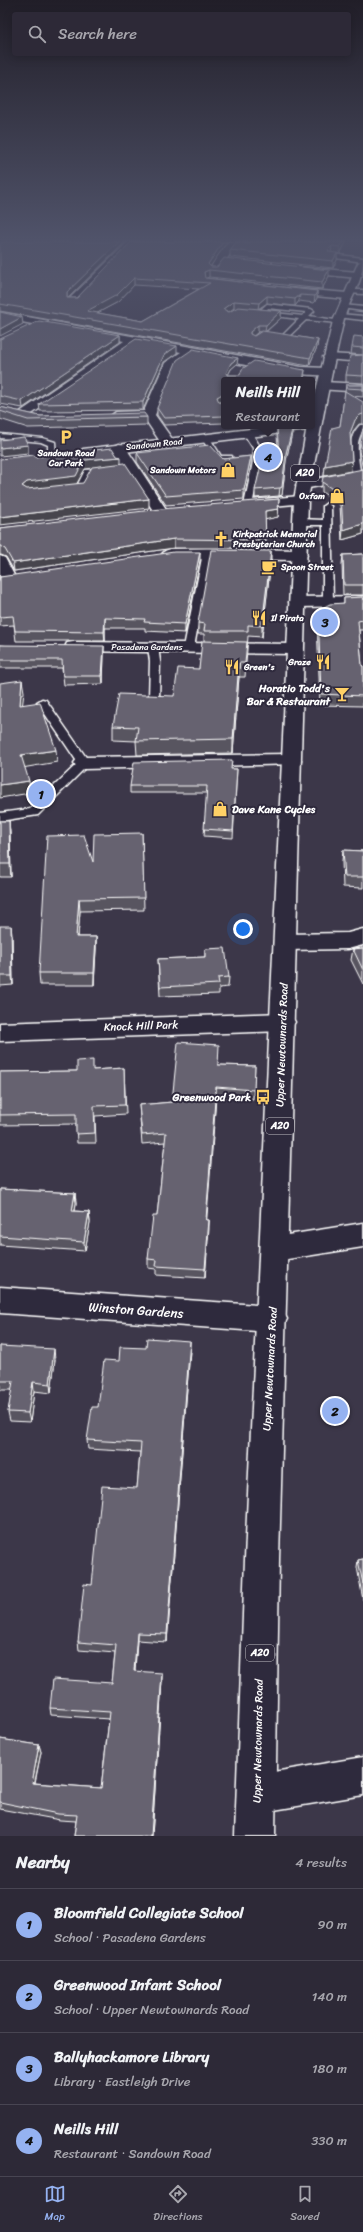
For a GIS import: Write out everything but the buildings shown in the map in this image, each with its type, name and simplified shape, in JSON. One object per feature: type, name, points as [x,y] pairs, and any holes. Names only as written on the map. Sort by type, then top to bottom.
[{"type":"street","points":[[19,332],[27,328]]},
{"type":"street","points":[[68,328],[301,371],[326,372]]},
{"type":"street","name":"Upper Newtownards Road","points":[[315,413],[337,328]]},
{"type":"street","points":[[24,415],[134,340]]},
{"type":"street","points":[[150,416],[171,362],[192,350]]},
{"type":"street","points":[[329,357],[363,359]]},
{"type":"street","points":[[236,372],[251,362]]},
{"type":"street","points":[[323,386],[363,388]]},
{"type":"street","points":[[10,412],[41,418]]},
{"type":"street","points":[[103,417],[150,416]]},
{"type":"street","points":[[150,416],[168,443]]},
{"type":"street","name":"Sandown Road","points":[[46,457],[287,429]]},
{"type":"street","name":"Upper Newtownards Road","points":[[255,1836],[262,1559],[275,1249],[300,522],[302,485],[311,429]]},
{"type":"street","points":[[119,448],[124,468],[169,512],[147,514]]},
{"type":"street","points":[[302,485],[360,474]]},
{"type":"street","points":[[233,506],[301,500]]},
{"type":"street","points":[[159,556],[207,553],[299,555]]},
{"type":"street","points":[[0,560],[10,578]]},
{"type":"street","points":[[297,602],[328,603],[363,601]]},
{"type":"street","name":"Pasadena Gardens","points":[[54,647],[295,649]]},
{"type":"street","points":[[84,763],[291,760]]},
{"type":"street","points":[[285,942],[348,941],[363,937]]},
{"type":"street","name":"Knock Hill Park","points":[[0,1032],[283,1022]]},
{"type":"street","points":[[275,1249],[363,1235]]},
{"type":"street","name":"Winston Gardens","points":[[0,1300],[272,1319]]},
{"type":"street","points":[[256,1794],[294,1786],[363,1776]]},
{"type":"lane","points":[[266,336],[284,338],[294,328]]},
{"type":"lane","points":[[360,474],[354,458],[355,441],[357,433],[363,428]]},
{"type":"lane","points":[[248,434],[257,448],[257,462],[248,505]]},
{"type":"lane","points":[[0,436],[42,440],[52,444],[46,457]]},
{"type":"lane","points":[[206,439],[219,458],[229,458]]},
{"type":"lane","points":[[58,490],[80,488],[88,472],[124,468]]},
{"type":"lane","points":[[327,506],[328,603]]},
{"type":"lane","points":[[300,522],[326,523]]},
{"type":"lane","points":[[189,647],[207,553]]},
{"type":"lane","points":[[153,647],[155,660],[154,699]]},
{"type":"lane","points":[[0,817],[34,812],[84,763],[42,702]]},
{"type":"place","name":"Sandown Road Car Park","points":[[66,437]]},
{"type":"place","name":"Neills Hill","points":[[268,457]]},
{"type":"place","name":"Sandown Motors","points":[[228,470]]},
{"type":"place","name":"Oxfam","points":[[337,496]]},
{"type":"place","name":"Kirkpatrick Memorial Presbyterian Church","points":[[221,539]]},
{"type":"place","name":"Spoon Street","points":[[269,567]]},
{"type":"place","name":"Il Pirata","points":[[259,618]]},
{"type":"place","name":"Ballyhackamore Library","points":[[325,622]]},
{"type":"place","name":"Graze","points":[[323,662]]},
{"type":"place","name":"Green's","points":[[232,667]]},
{"type":"place","name":"Horatio Todd's Bar & Restaurant","points":[[342,694]]},
{"type":"place","name":"Bloomfield Collegiate School","points":[[41,794]]},
{"type":"place","name":"Dave Kane Cycles","points":[[220,809]]},
{"type":"place","name":"Greenwood Park","points":[[263,1097]]},
{"type":"place","name":"Greenwood Infant School","points":[[335,1411]]}]
